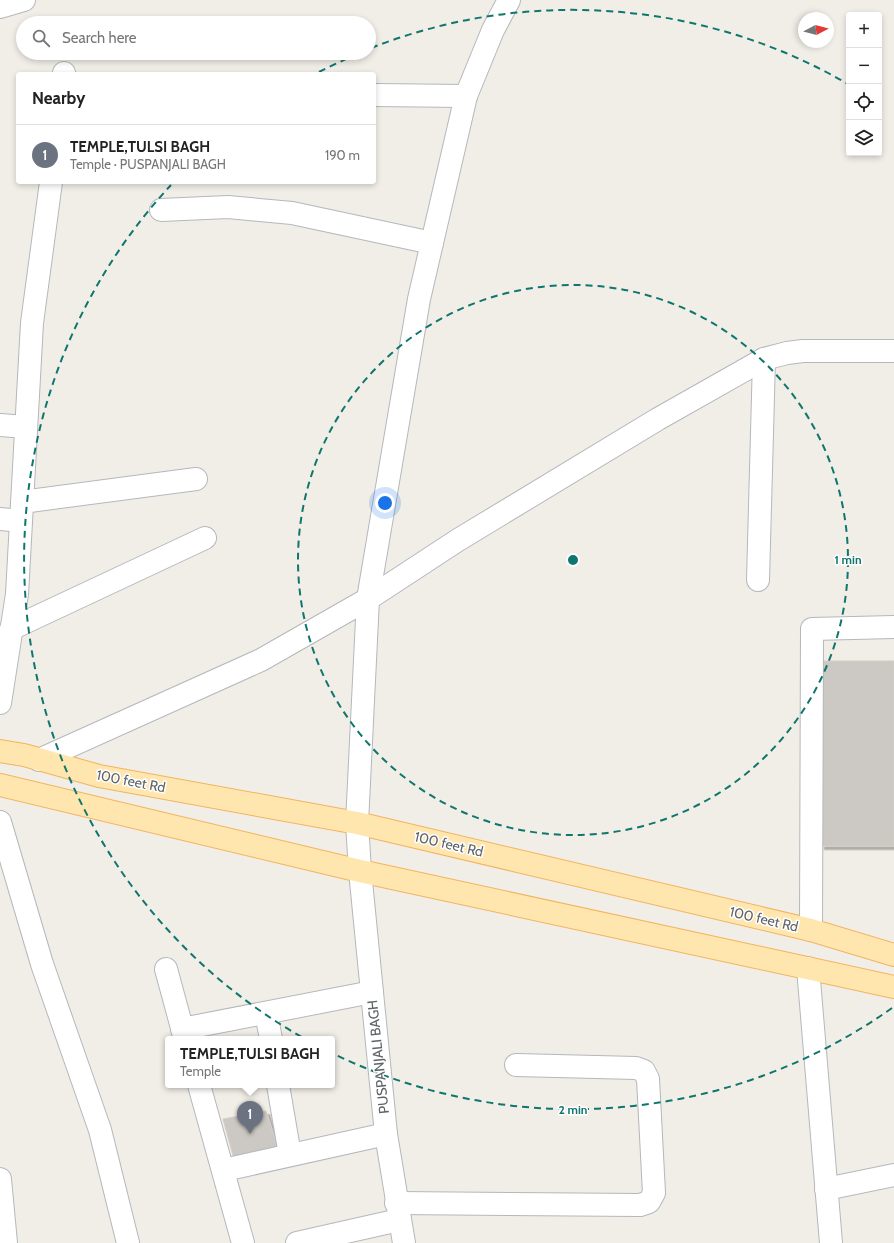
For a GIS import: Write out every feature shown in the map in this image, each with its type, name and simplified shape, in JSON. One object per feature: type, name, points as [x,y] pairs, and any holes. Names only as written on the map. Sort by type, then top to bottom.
[{"type":"main road","name":"100 feet Rd","points":[[0,751],[99,776],[357,823],[811,930],[894,955]]},
{"type":"main road","points":[[0,785],[360,871],[894,987]]},
{"type":"street","points":[[0,8],[24,0]]},
{"type":"street","name":"PUSPANJALI BAGH","points":[[404,1243],[386,1134],[360,871],[357,823],[368,599],[419,299],[466,96],[493,30],[509,0]]},
{"type":"street","points":[[376,95],[466,96]]},
{"type":"street","points":[[0,703],[16,594],[14,514],[26,427],[32,323],[50,184]]},
{"type":"street","points":[[161,210],[228,207],[292,213],[432,243]]},
{"type":"street","points":[[39,760],[261,660],[368,599],[458,540],[658,419],[764,359],[787,352],[803,351],[894,351]]},
{"type":"street","points":[[758,580],[764,359]]},
{"type":"street","points":[[0,425],[26,427]]},
{"type":"street","points":[[14,514],[196,479]]},
{"type":"street","points":[[11,629],[205,538]]},
{"type":"street","points":[[811,930],[812,629],[894,627]]},
{"type":"street","points":[[0,822],[42,964],[100,1130],[128,1243]]},
{"type":"street","points":[[808,968],[831,1243]]},
{"type":"street","points":[[166,969],[184,1034],[266,1012],[372,992]]},
{"type":"street","points":[[266,1012],[270,1036]]},
{"type":"street","points":[[297,1243],[398,1212],[640,1205],[648,1202],[654,1193],[648,1079],[644,1071],[636,1068],[516,1065]]},
{"type":"street","points":[[200,1088],[224,1170],[243,1243]]},
{"type":"street","points":[[279,1088],[290,1155]]},
{"type":"street","points":[[224,1170],[386,1134]]},
{"type":"street","points":[[826,1189],[894,1176]]},
{"type":"street","points":[[0,1179],[6,1243]]},
{"type":"building","points":[[821,661],[894,661],[894,846],[821,846]]},
{"type":"building","points":[[266,1111],[278,1149],[234,1159],[223,1119]]},
{"type":"place","name":"TEMPLE,TULSI BAGH","points":[[250,1134]]}]
